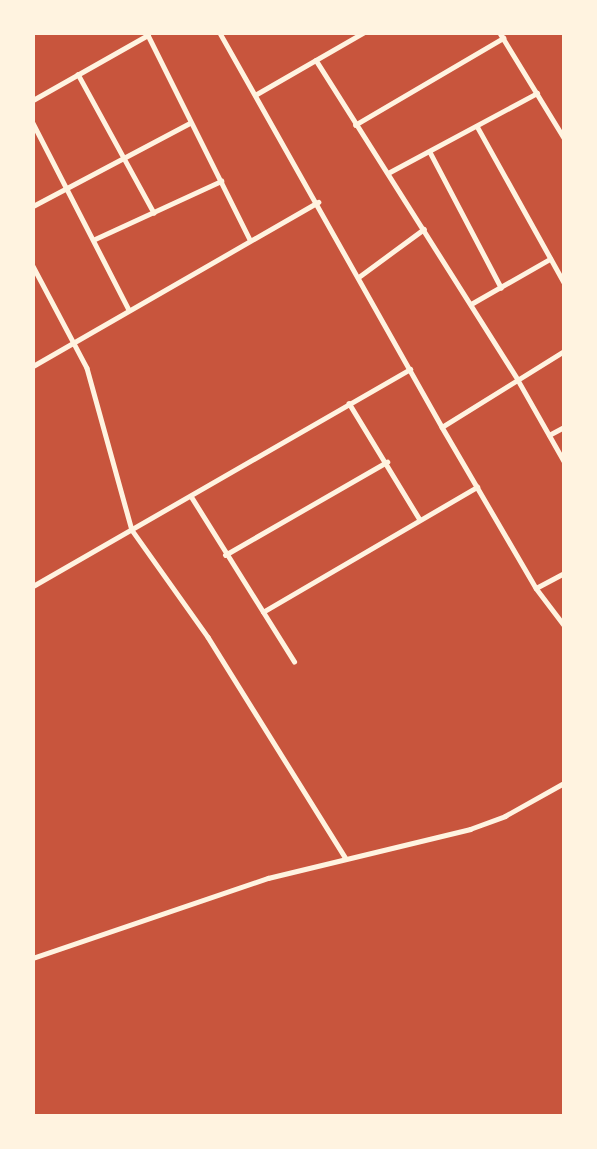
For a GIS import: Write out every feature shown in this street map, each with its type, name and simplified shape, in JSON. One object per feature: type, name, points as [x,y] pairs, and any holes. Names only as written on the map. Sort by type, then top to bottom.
[{"type":"street","points":[[220,33],[360,276],[442,427],[536,588],[564,625]]},
{"type":"street","points":[[254,95],[363,33]]},
{"type":"street","points":[[33,100],[146,34],[250,240]]},
{"type":"street","points":[[355,125],[502,36],[564,138]]},
{"type":"street","points":[[316,60],[471,304],[564,461]]},
{"type":"street","points":[[78,74],[153,213]]},
{"type":"street","points":[[388,173],[537,93]]},
{"type":"street","points":[[33,122],[96,239],[129,310]]},
{"type":"street","points":[[33,206],[190,123]]},
{"type":"street","points":[[477,125],[564,282]]},
{"type":"street","points":[[430,152],[501,287]]},
{"type":"street","points":[[96,239],[221,181]]},
{"type":"street","points":[[33,366],[318,202]]},
{"type":"street","points":[[360,276],[424,229]]},
{"type":"street","points":[[471,304],[550,259]]},
{"type":"street","points":[[33,266],[36,278],[73,344],[100,405],[132,530],[208,637],[345,857]]},
{"type":"street","points":[[442,427],[564,351]]},
{"type":"street","points":[[33,586],[410,369]]},
{"type":"street","points":[[349,403],[419,518]]},
{"type":"street","points":[[548,435],[564,426]]},
{"type":"street","points":[[225,555],[387,462]]},
{"type":"street","points":[[263,612],[477,486]]},
{"type":"street","points":[[191,496],[225,555],[294,661]]},
{"type":"street","points":[[536,588],[564,573]]},
{"type":"street","points":[[33,958],[268,878],[479,825],[564,783]]}]
